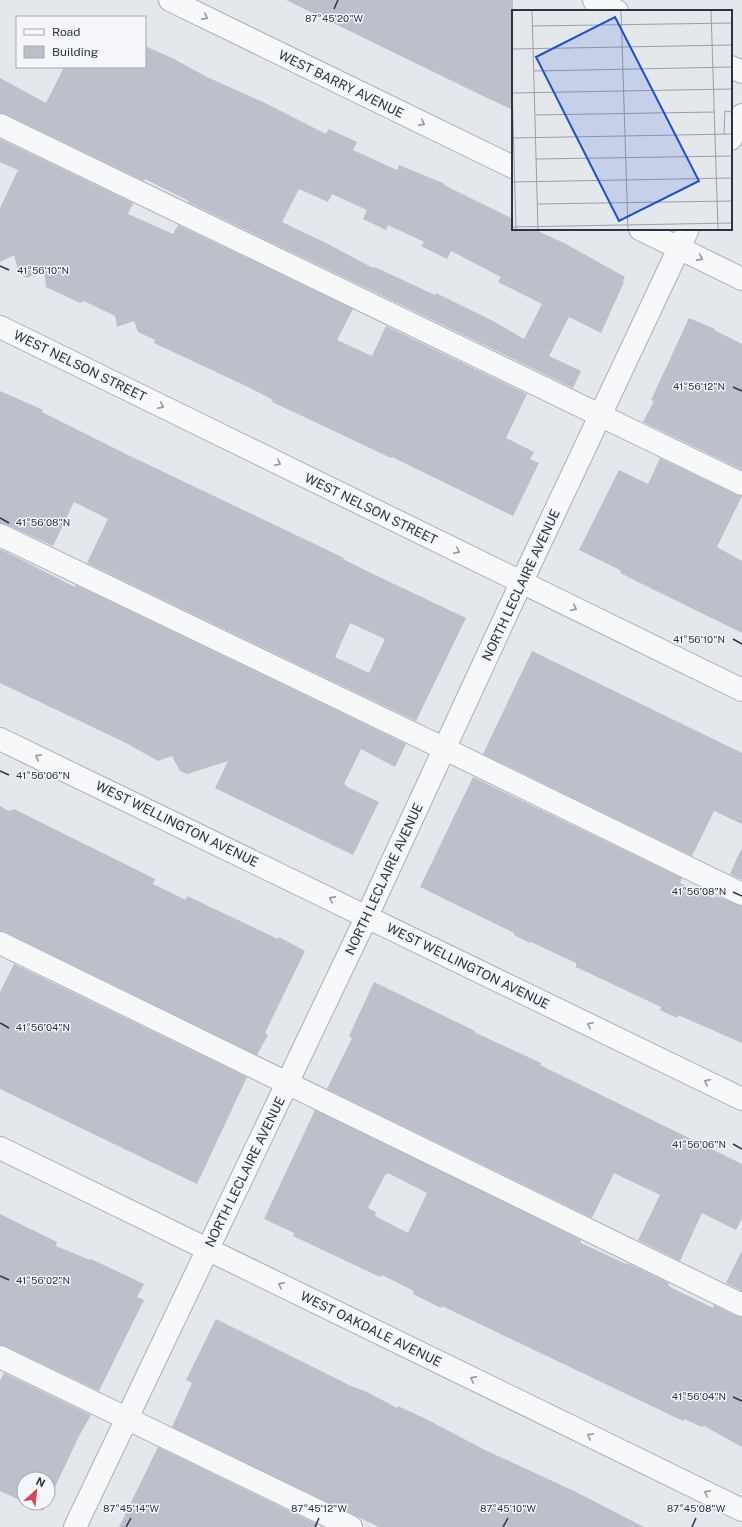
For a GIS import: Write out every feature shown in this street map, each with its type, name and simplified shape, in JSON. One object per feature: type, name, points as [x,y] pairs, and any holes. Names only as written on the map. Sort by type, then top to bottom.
[{"type":"street","name":"WEST BARRY AVENUE","points":[[170,0],[512,167]]},
{"type":"street","points":[[594,0],[615,10]]},
{"type":"street","points":[[732,67],[742,72]]},
{"type":"street","points":[[732,137],[742,116]]},
{"type":"street","points":[[0,125],[742,484]]},
{"type":"street","points":[[645,230],[684,238],[742,279]]},
{"type":"street","name":"NORTH LECLAIRE AVENUE","points":[[75,1527],[367,916],[684,238]]},
{"type":"street","name":"WEST NELSON STREET","points":[[0,327],[742,690]]},
{"type":"street","points":[[0,535],[742,894]]},
{"type":"street","name":"WEST WELLINGTON AVENUE","points":[[0,739],[742,1099]]},
{"type":"street","points":[[0,943],[742,1305]]},
{"type":"street","name":"WEST OAKDALE AVENUE","points":[[0,1148],[742,1510]]},
{"type":"street","points":[[0,1357],[350,1527]]},
{"type":"building","points":[[286,0],[513,0],[512,110]]},
{"type":"building","points":[[146,46],[326,134],[329,129],[357,142],[353,150],[397,170],[399,165],[445,184],[444,185],[512,219],[512,230],[536,230],[566,244],[625,277],[624,282],[601,333],[569,317],[549,356],[581,371],[573,388],[188,202],[189,201],[145,179],[144,181],[5,114],[0,113],[0,78],[46,103],[64,68],[146,68]],"holes":[[[299,189],[328,202],[332,194],[367,210],[363,219],[386,230],[388,225],[424,242],[421,246],[447,259],[451,251],[501,277],[498,282],[542,304],[524,339],[493,321],[436,293],[435,295],[377,268],[373,268],[282,222]]]},
{"type":"building","points":[[0,139],[133,203],[128,214],[173,234],[178,225],[353,309],[337,340],[372,356],[386,326],[527,394],[506,438],[534,452],[530,459],[539,463],[513,516],[392,457],[391,458],[272,402],[273,400],[248,387],[154,343],[155,340],[138,332],[134,321],[117,327],[115,316],[84,301],[80,303],[46,287],[44,269],[27,278],[19,273],[14,255],[0,262],[0,208],[18,170],[0,162]]},
{"type":"building","points":[[689,318],[715,329],[714,330],[742,344],[742,470],[643,422],[654,401],[651,400]]},
{"type":"building","points":[[0,391],[43,410],[42,412],[128,455],[466,618],[416,721],[87,563],[108,519],[74,502],[53,546],[0,523]],"holes":[[[350,623],[385,639],[369,673],[335,657]]]},
{"type":"building","points":[[660,458],[742,496],[717,547],[742,561],[742,633],[630,578],[621,573],[620,570],[579,550],[619,470],[648,484]]},
{"type":"building","points":[[0,549],[75,587],[76,585],[406,744],[395,767],[361,749],[344,784],[347,787],[379,802],[353,855],[215,788],[228,761],[187,774],[180,771],[172,756],[158,761],[126,743],[0,683]]},
{"type":"building","points":[[532,651],[742,753],[742,824],[714,811],[692,856],[483,754]]},
{"type":"building","points":[[473,777],[682,878],[680,883],[714,898],[716,896],[742,906],[742,1043],[678,1015],[677,1018],[660,1010],[661,1007],[576,967],[576,963],[531,942],[530,943],[514,935],[514,933],[420,887]]},
{"type":"building","points":[[0,806],[9,811],[14,809],[155,879],[153,884],[186,900],[187,896],[278,939],[279,937],[305,951],[265,1033],[268,1035],[257,1055],[5,932],[0,931]]},
{"type":"building","points":[[742,847],[742,880],[730,874]]},
{"type":"building","points":[[14,964],[247,1077],[197,1184],[0,1089],[0,992]]},
{"type":"building","points":[[374,982],[475,1031],[474,1032],[541,1063],[540,1065],[742,1164],[742,1218],[736,1230],[702,1213],[680,1261],[638,1240],[660,1195],[614,1173],[592,1218],[327,1089],[352,1038],[349,1036]]},
{"type":"building","points":[[315,1110],[581,1240],[581,1243],[669,1283],[668,1285],[672,1288],[713,1308],[714,1305],[742,1317],[742,1447],[704,1426],[702,1427],[684,1419],[683,1421],[442,1306],[441,1308],[413,1294],[414,1291],[382,1275],[380,1277],[293,1236],[294,1233],[264,1219]],"holes":[[[388,1173],[427,1193],[408,1233],[375,1216],[376,1212],[368,1208],[385,1175]]]},
{"type":"building","points":[[0,1214],[57,1242],[56,1246],[90,1260],[91,1259],[144,1284],[137,1297],[144,1300],[99,1391],[5,1346],[0,1345]]},
{"type":"building","points":[[742,1250],[742,1291],[726,1283]]},
{"type":"building","points":[[216,1319],[397,1408],[398,1406],[426,1419],[485,1450],[576,1492],[644,1527],[379,1527],[172,1427],[192,1383],[186,1380]]},
{"type":"building","points":[[4,1373],[91,1415],[79,1436],[56,1485],[56,1471],[16,1471],[16,1498],[0,1491],[0,1381]]},
{"type":"building","points":[[158,1447],[318,1525],[317,1527],[119,1527]]}]
